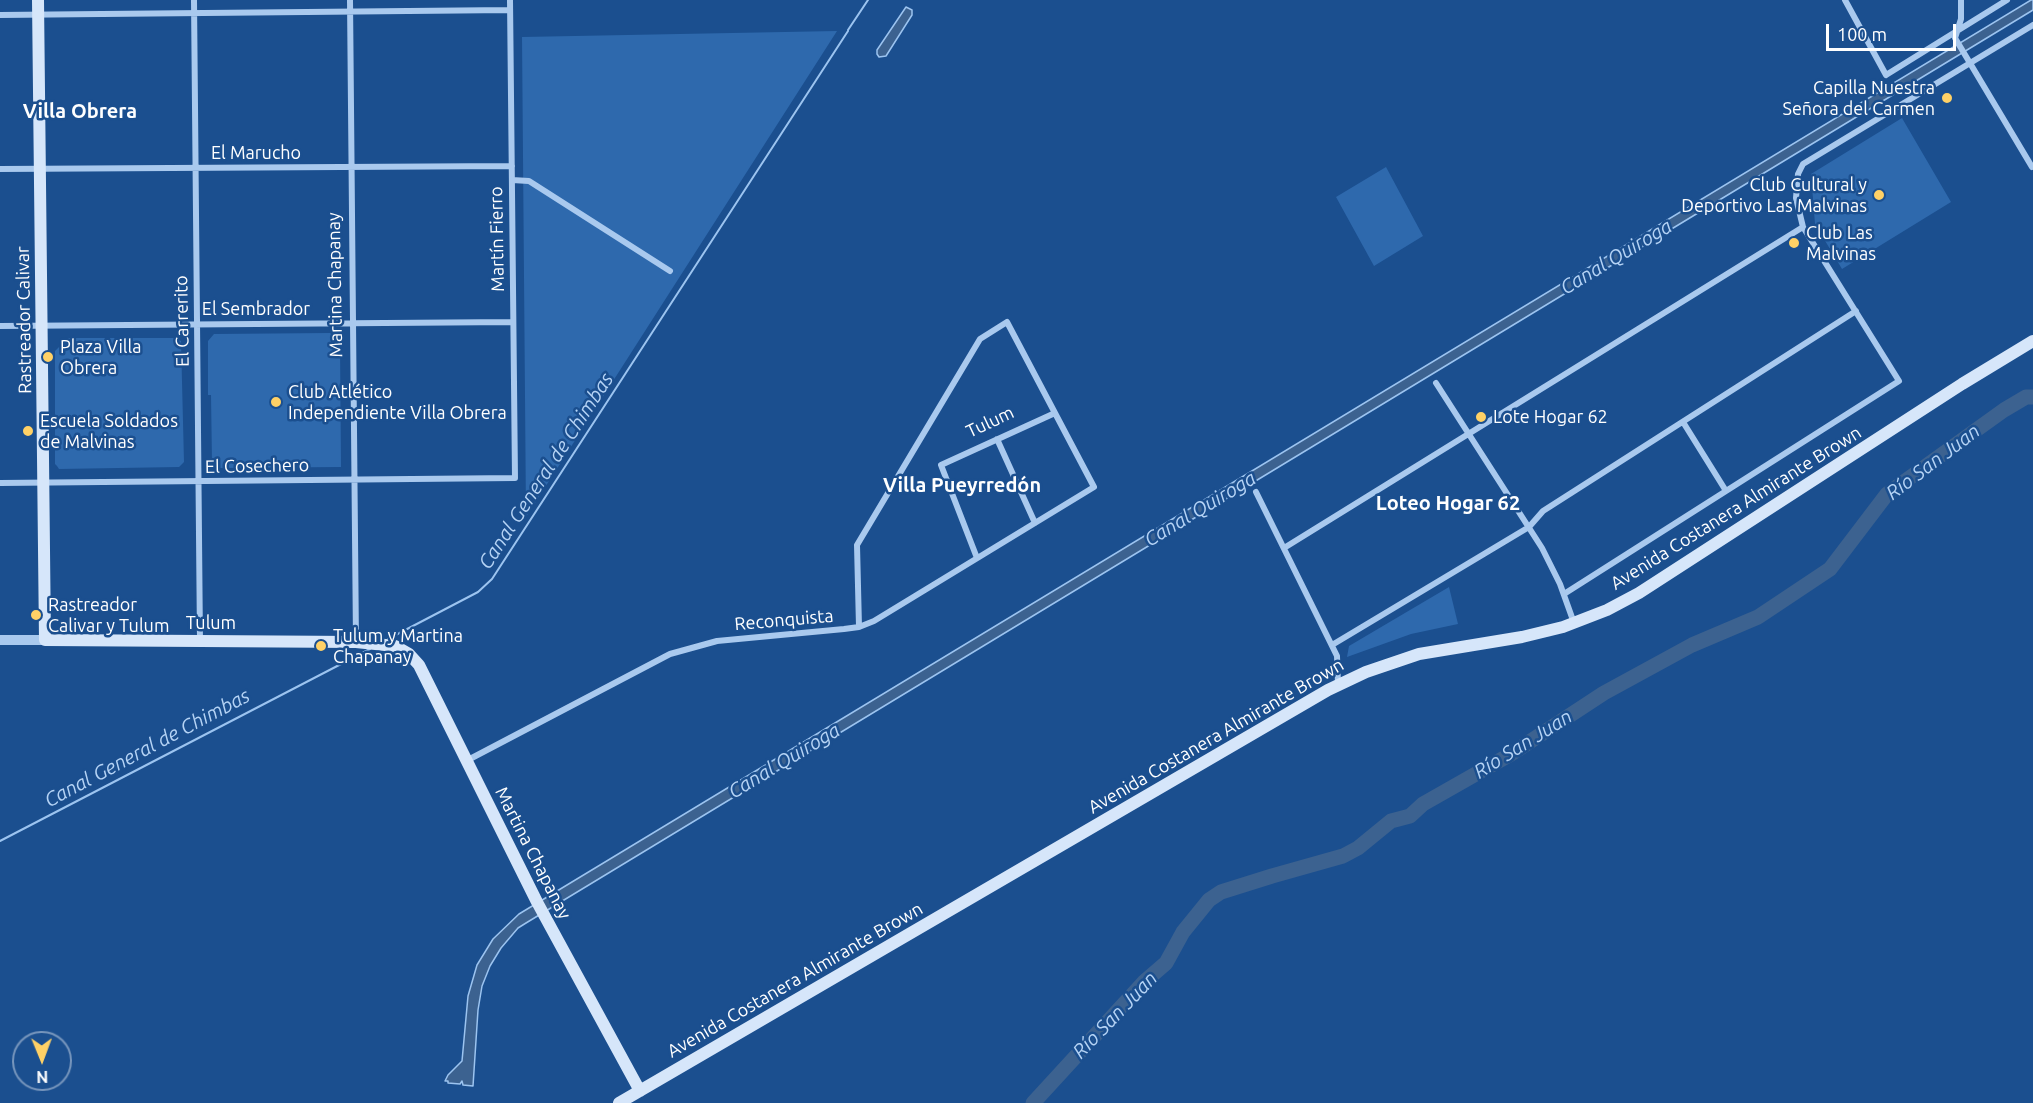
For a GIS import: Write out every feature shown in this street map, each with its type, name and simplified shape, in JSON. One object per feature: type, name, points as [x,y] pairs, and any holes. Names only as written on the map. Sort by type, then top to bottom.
[{"type":"main road","name":"Rastreador Calivar","points":[[38,0],[45,640]]},
{"type":"main road","name":"Avenida Costanera Almirante Brown","points":[[620,1103],[1338,685],[1381,666],[1419,654],[1522,637],[1574,623],[1617,605],[1650,587],[1962,384],[2033,341]]},
{"type":"main road","name":"Tulum","points":[[45,640],[381,644]]},
{"type":"main road","name":"Martina Chapanay","points":[[381,644],[402,650],[419,665],[537,902],[640,1091]]},
{"type":"street","name":"El Carrerito","points":[[194,0],[200,641]]},
{"type":"street","name":"Martina Chapanay","points":[[350,0],[356,642]]},
{"type":"street","name":"Martín Fierro","points":[[510,0],[515,478]]},
{"type":"street","points":[[1845,0],[1886,75],[2007,0]]},
{"type":"street","points":[[1961,0],[1962,19],[1955,38],[1957,44],[2032,167]]},
{"type":"street","points":[[0,15],[510,10]]},
{"type":"street","points":[[1564,594],[1899,381],[1803,227],[1797,207],[1796,183],[1803,164],[2033,25]]},
{"type":"street","name":"El Marucho","points":[[0,169],[512,166]]},
{"type":"street","points":[[512,180],[529,181],[670,271]]},
{"type":"street","points":[[1284,548],[1803,227]]},
{"type":"street","points":[[1332,645],[1529,527],[1543,511],[1856,311]]},
{"type":"street","name":"El Sembrador","points":[[0,326],[513,322]]},
{"type":"street","points":[[859,627],[857,545],[980,339],[1006,322],[1055,413]]},
{"type":"street","points":[[1436,383],[1542,548],[1564,594],[1574,623]]},
{"type":"street","name":"Tulum","points":[[977,558],[941,465],[1055,413]]},
{"type":"street","name":"Reconquista","points":[[466,761],[670,654],[717,641],[859,627],[874,621],[1094,487],[1055,413]]},
{"type":"street","points":[[1683,422],[1726,491]]},
{"type":"street","points":[[997,439],[1035,523]]},
{"type":"street","name":"El Cosechero","points":[[0,483],[515,478]]},
{"type":"street","points":[[1256,492],[1337,656],[1338,685]]},
{"type":"street","name":"Tulum","points":[[0,640],[45,640]]},
{"type":"shaded area","points":[[837,31],[526,517],[522,37]]},
{"type":"shaded area","name":"Club Cultural y Deportivo Las Malvinas","points":[[1902,118],[1951,202],[1842,269],[1815,224],[1811,174]]},
{"type":"shaded area","points":[[1386,167],[1423,236],[1374,266],[1336,197]]},
{"type":"shaded area","name":"Club Atlético Independiente Villa Obrera","points":[[330,333],[340,343],[341,467],[218,468],[212,463],[208,341],[214,334]]},
{"type":"shaded area","points":[[68,338],[176,338],[181,341],[184,462],[179,467],[59,469],[55,464],[55,351]]},
{"type":"shaded area","points":[[1449,587],[1458,624],[1411,634],[1347,657],[1349,646]]},
{"type":"water","name":"Canal Quiroga","points":[[2033,0],[2033,10],[518,928],[501,948],[482,986],[478,1010],[473,1086],[463,1085],[462,1081],[460,1084],[445,1081],[462,1061],[468,996],[477,965],[493,939],[519,914]]},
{"type":"water","points":[[906,7],[912,10],[912,15],[886,56],[879,57],[877,50]]},
{"type":"waterway","name":"Canal General de Chimbas","points":[[848,30],[868,0]]},
{"type":"waterway","name":"Canal General de Chimbas","points":[[388,639],[478,592],[492,579],[848,31]]},
{"type":"waterway","name":"Río San Juan","points":[[1033,1103],[1144,982],[1166,963],[1183,932],[1209,900],[1221,892],[1343,856],[1358,848],[1391,821],[1410,816],[1423,804],[1511,754],[1604,693],[1692,645],[1758,617],[1830,569],[1887,494],[2004,410],[2026,397],[2033,397]]},
{"type":"waterway","name":"Canal General de Chimbas","points":[[0,841],[370,649]]},
{"type":"place","name":"Capilla Nuestra Señora del Carmen","points":[[1947,98]]},
{"type":"place","name":"Club Cultural y Deportivo Las Malvinas","points":[[1879,195]]},
{"type":"place","name":"Club Las Malvinas","points":[[1794,243]]},
{"type":"place","name":"Plaza Villa Obrera","points":[[48,357]]},
{"type":"place","name":"Club Atlético Independiente Villa Obrera","points":[[276,402]]},
{"type":"place","name":"Lote Hogar 62","points":[[1481,417]]},
{"type":"place","name":"Escuela Soldados de Malvinas","points":[[28,431]]},
{"type":"place","name":"Rastreador Calivar y Tulum","points":[[36,615]]},
{"type":"place","name":"Tulum y Martina Chapanay","points":[[321,646]]},
{"type":"district","name":"Villa Obrera","points":[[80,111]]},
{"type":"district","name":"Villa Pueyrredón","points":[[962,485]]},
{"type":"district","name":"Loteo Hogar 62","points":[[1448,503]]}]
